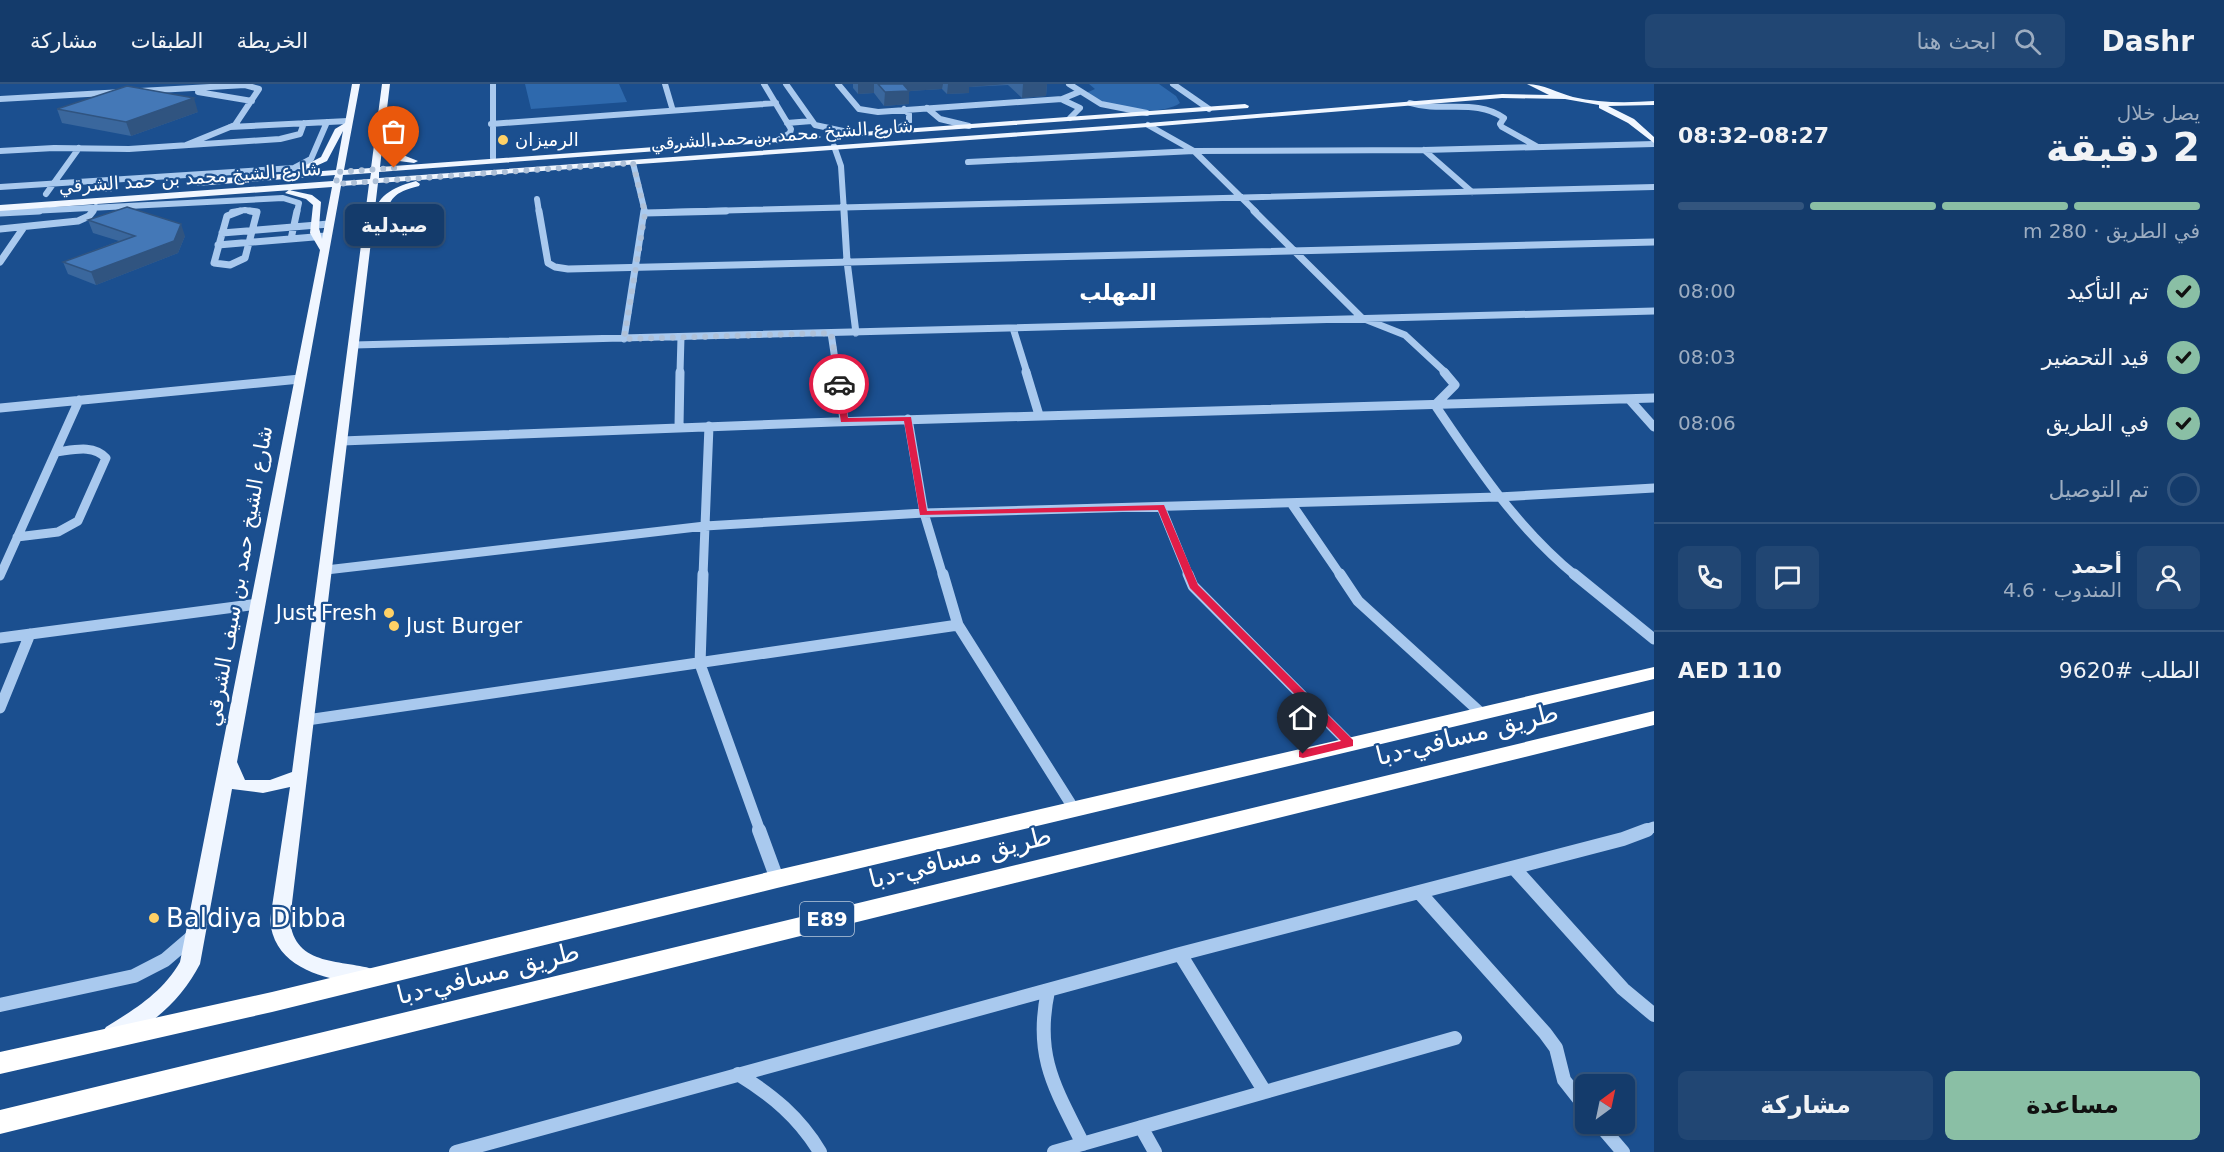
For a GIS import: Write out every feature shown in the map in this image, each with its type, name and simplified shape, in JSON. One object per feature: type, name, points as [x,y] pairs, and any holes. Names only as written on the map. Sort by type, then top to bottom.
[{"type":"highway","name":"طريق مسافي-دبا","points":[[0,1062],[375,977],[1349,743],[1654,673]]},
{"type":"highway","name":"طريق مسافي-دبا","points":[[0,1122],[1065,860],[1654,718]]},
{"type":"main road","name":"شارع الشيخ حمد بن سيف الشرقي","points":[[105,1038],[164,1002],[179,984],[190,964],[300,379],[322,234],[337,178],[356,84]]},
{"type":"main road","points":[[375,977],[315,968],[293,952],[282,933],[281,910],[307,720],[386,84]]},
{"type":"main road","points":[[1531,84],[1566,97],[1653,106]]},
{"type":"main road","points":[[1401,94],[1495,87]]},
{"type":"main road","name":"شارع الشيخ محمد بن حمد الشرقي","points":[[375,175],[533,170],[633,163],[1514,95],[1566,97]]},
{"type":"main road","points":[[1591,101],[1630,122],[1654,143]]},
{"type":"main road","name":"شارع الشيخ محمد بن حمد الشرقي","points":[[0,208],[176,190],[375,175],[536,157],[1257,105]]},
{"type":"main road","points":[[176,190],[234,177],[286,173],[315,165],[328,157],[335,134],[347,122]]},
{"type":"main road","points":[[381,123],[388,129],[389,152],[402,159],[421,162],[536,157]]},
{"type":"main road","points":[[366,243],[378,224],[382,202],[396,191],[423,182],[507,175],[533,170]]},
{"type":"main road","points":[[108,190],[114,180]]},
{"type":"main road","name":"شارع الشيخ محمد بن حمد الشرقي","points":[[98,190],[176,190]]},
{"type":"main road","points":[[176,190],[217,197],[272,193],[304,196],[318,204],[322,234]]},
{"type":"main road","name":"شارع الشيخ محمد بن حمد الشرقي","points":[[35,195],[57,194]]},
{"type":"main road","points":[[229,763],[238,785],[257,788],[280,784],[300,775]]},
{"type":"street","points":[[115,92],[121,84]]},
{"type":"street","points":[[493,84],[491,124],[493,158]]},
{"type":"street","points":[[665,84],[673,111]]},
{"type":"street","points":[[764,84],[787,123],[790,133],[778,140]]},
{"type":"street","points":[[786,84],[812,121],[826,129],[857,134]]},
{"type":"street","points":[[838,84],[859,109],[878,112],[1057,99],[1071,97],[1079,92]]},
{"type":"street","points":[[1069,84],[1101,105],[1147,113]]},
{"type":"street","points":[[1173,84],[1209,109]]},
{"type":"street","points":[[0,99],[213,85],[244,85],[259,89],[241,119],[230,127],[186,145]]},
{"type":"street","points":[[177,89],[252,101]]},
{"type":"street","points":[[1057,99],[1079,106],[1080,110],[1070,118]]},
{"type":"street","points":[[491,124],[776,103]]},
{"type":"street","points":[[1410,103],[1423,108],[1471,107],[1496,112],[1504,118],[1500,124],[1502,127],[1538,147]]},
{"type":"street","points":[[927,108],[930,113],[940,119],[969,126]]},
{"type":"street","points":[[891,132],[909,122],[909,114],[904,109]]},
{"type":"street","points":[[787,123],[812,121]]},
{"type":"street","points":[[0,187],[294,168],[311,159],[327,122]]},
{"type":"street","points":[[230,127],[347,122]]},
{"type":"street","points":[[0,151],[186,145],[290,138],[300,134],[304,123]]},
{"type":"street","points":[[1148,125],[1194,151],[1362,318],[1405,335],[1454,381],[1455,385],[1435,405]]},
{"type":"street","points":[[968,162],[1194,151],[1424,150],[1654,143]]},
{"type":"street","points":[[834,146],[841,166],[847,261],[856,333]]},
{"type":"street","points":[[46,194],[79,148]]},
{"type":"street","points":[[1424,150],[1472,192]]},
{"type":"street","points":[[624,339],[645,213],[633,163]]},
{"type":"street","points":[[645,213],[1654,187]]},
{"type":"street","points":[[0,213],[289,199],[299,203],[291,239]]},
{"type":"street","points":[[537,199],[548,263],[555,267],[568,268],[1654,242]]},
{"type":"street","points":[[0,229],[78,221],[89,216],[96,207]]},
{"type":"street","points":[[245,210],[257,212],[253,231],[244,260],[225,265],[214,263],[229,214],[245,210]]},
{"type":"street","points":[[0,262],[24,227]]},
{"type":"street","points":[[222,233],[293,227],[322,234]]},
{"type":"street","points":[[218,245],[322,234]]},
{"type":"street","points":[[354,345],[1654,311]]},
{"type":"street","points":[[1013,328],[1039,415]]},
{"type":"street","points":[[831,333],[844,420]]},
{"type":"street","points":[[679,426],[681,337]]},
{"type":"street","points":[[0,408],[300,379]]},
{"type":"street","points":[[342,441],[844,420],[1654,398]]},
{"type":"street","points":[[1629,399],[1654,427]]},
{"type":"street","points":[[0,576],[79,400]]},
{"type":"street","points":[[1435,405],[1498,497],[1554,558],[1654,639]]},
{"type":"street","points":[[908,419],[924,513],[958,625],[1074,809]]},
{"type":"street","points":[[709,426],[700,664],[777,879]]},
{"type":"street","points":[[17,537],[58,532],[78,521],[106,458],[99,451],[92,450],[56,452]]},
{"type":"street","points":[[326,570],[705,526],[924,513],[1498,497],[1654,489]]},
{"type":"street","points":[[1291,503],[1358,601],[1481,713]]},
{"type":"street","points":[[1161,507],[1193,586],[1349,743]]},
{"type":"street","points":[[0,638],[258,604]]},
{"type":"street","points":[[307,720],[958,625]]},
{"type":"street","points":[[0,708],[30,634]]},
{"type":"street","points":[[456,1152],[1180,954],[1623,840],[1654,827]]},
{"type":"street","points":[[1514,868],[1623,989],[1654,1015]]},
{"type":"street","points":[[1419,892],[1545,1033],[1556,1048],[1564,1080],[1575,1094]]},
{"type":"street","points":[[0,1005],[134,976],[165,960],[198,931]]},
{"type":"street","points":[[1180,954],[1265,1092]]},
{"type":"street","points":[[1048,991],[1042,1013],[1041,1037],[1046,1062],[1083,1144]]},
{"type":"street","points":[[1054,1152],[1455,1038]]},
{"type":"street","points":[[738,1074],[771,1093],[798,1118],[820,1152]]},
{"type":"street","points":[[1141,1127],[1155,1152]]},
{"type":"street","points":[[1608,1134],[1623,1152]]},
{"type":"shaded area","points":[[525,84],[619,84],[627,102],[531,109]]},
{"type":"shaded area","points":[[1089,84],[1159,84],[1176,96],[1180,103],[1173,107],[1153,110],[1129,110],[1108,106],[1084,94],[1095,89]]},
{"type":"building","points":[[878,84],[903,84],[909,91],[885,92]]},
{"type":"building","points":[[127,86],[194,98],[126,122],[57,109]]},
{"type":"building","points":[[127,207],[181,224],[174,241],[91,272],[63,262],[135,236],[88,220]]},
{"type":"way so far","points":[[394,168],[338,172],[336,184],[633,163],[645,213],[624,339],[831,333],[839,384]]},
{"type":"place","name":"الرميزان","points":[[503,140]]},
{"type":"place","name":"صيدلية","points":[[394,168]]},
{"type":"place","name":"Just Fresh","points":[[389,613]]},
{"type":"place","name":"Just Burger","points":[[394,626]]},
{"type":"place","name":"Baldiya Dibba","points":[[154,918]]},
{"type":"district","name":"المهلب","points":[[1118,292]]},
{"type":"route","points":[[839,384],[844,420],[908,419],[924,513],[1161,507],[1193,586],[1349,743],[1303,754]]}]
